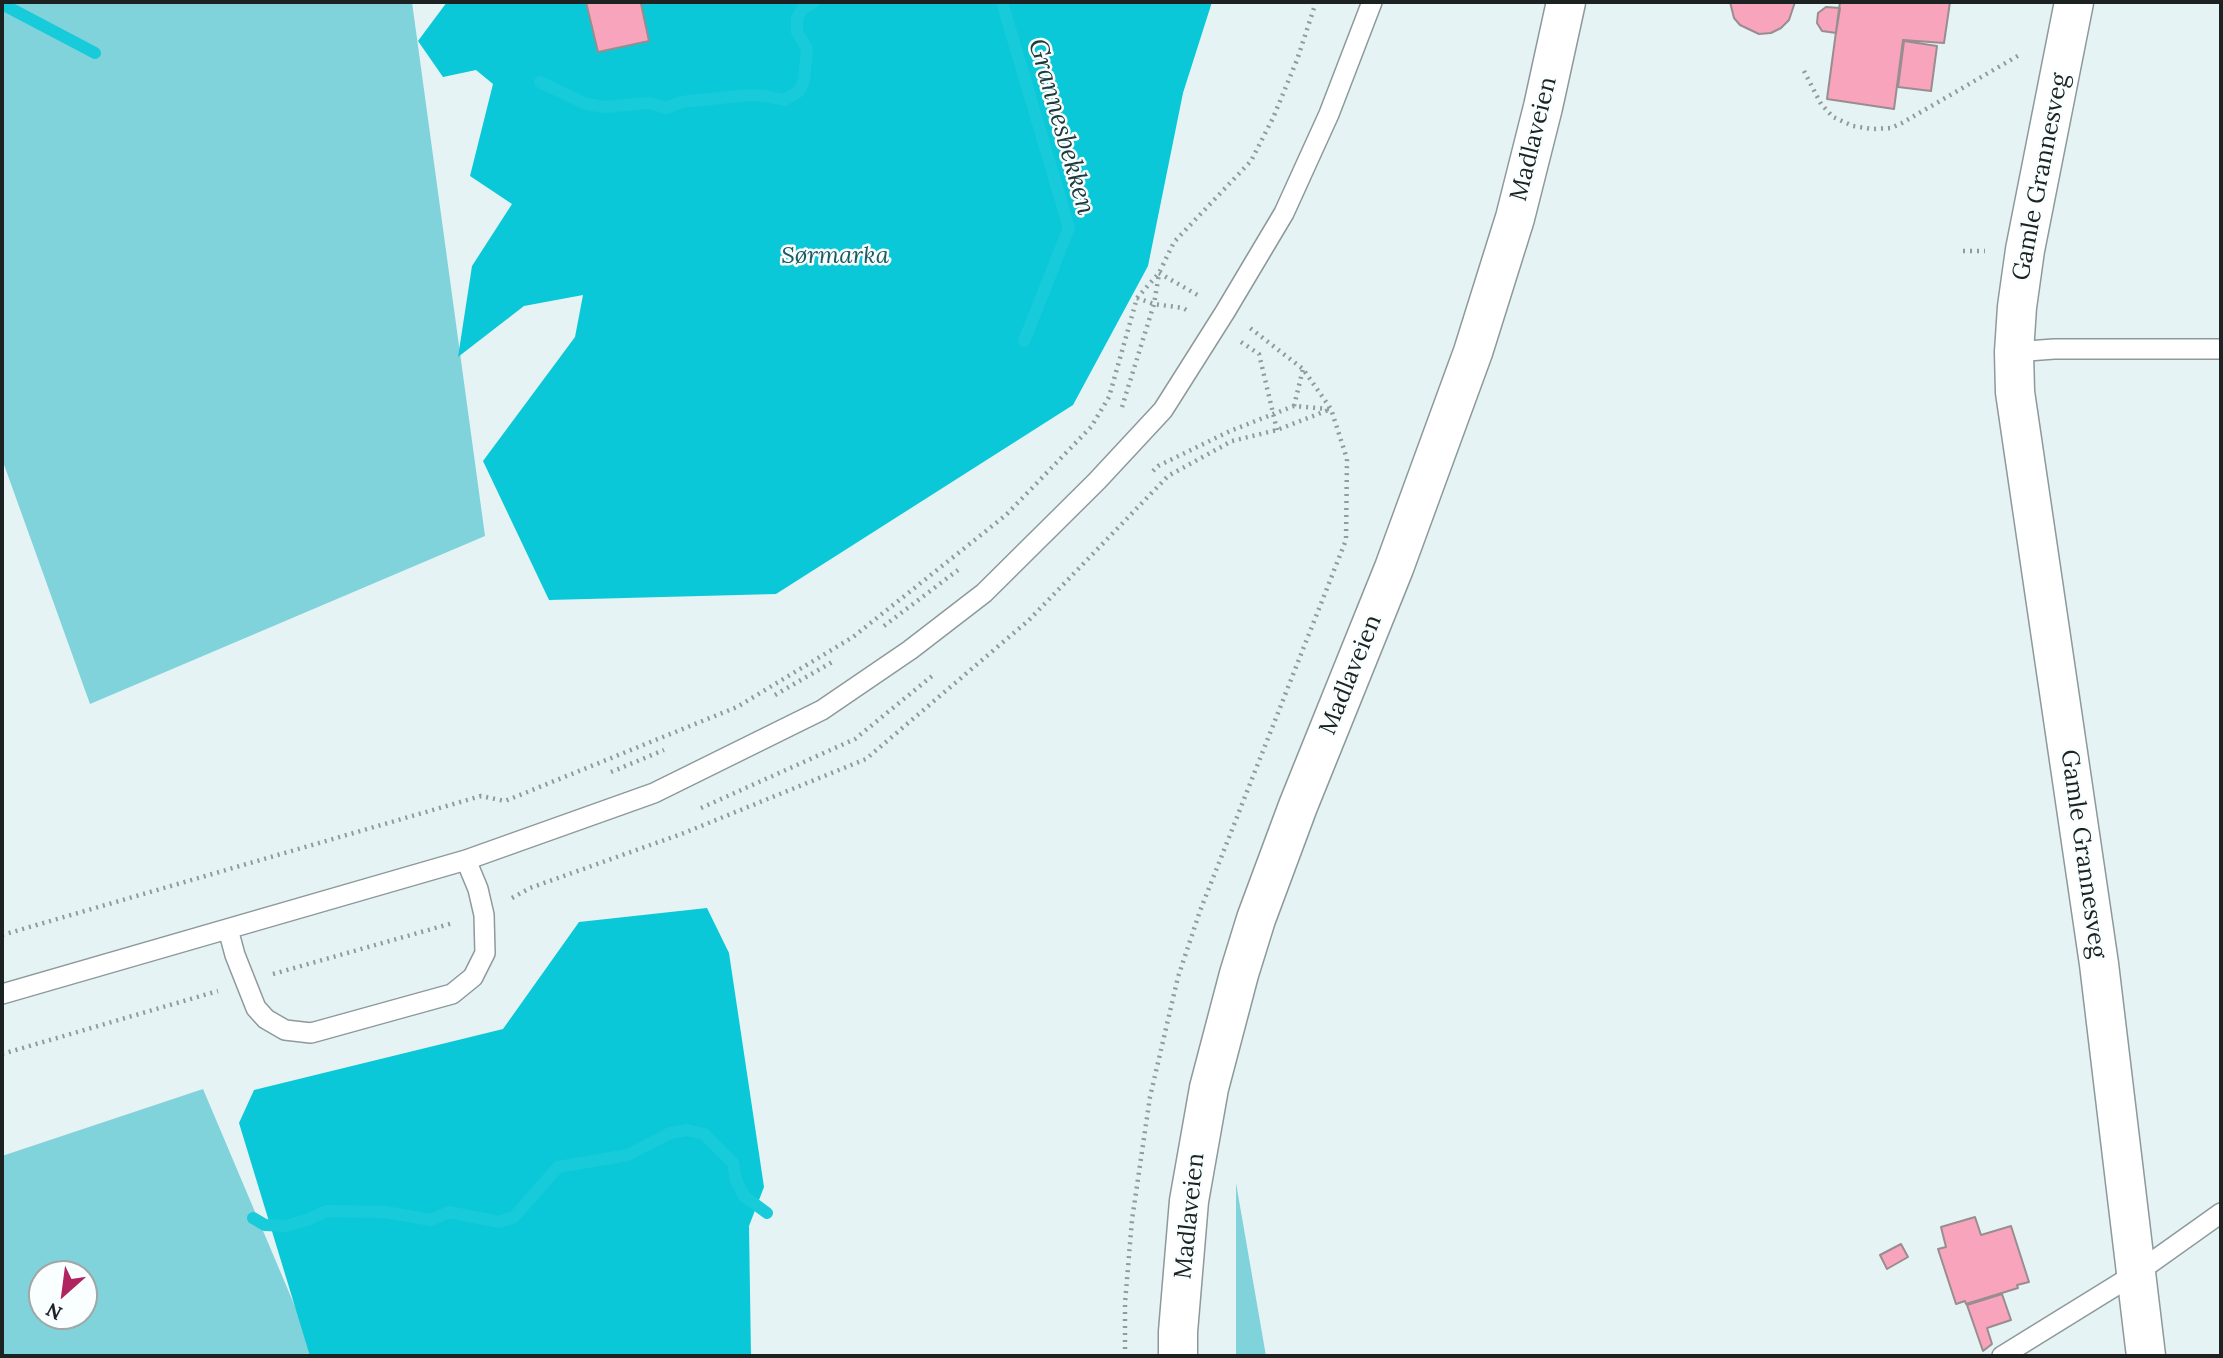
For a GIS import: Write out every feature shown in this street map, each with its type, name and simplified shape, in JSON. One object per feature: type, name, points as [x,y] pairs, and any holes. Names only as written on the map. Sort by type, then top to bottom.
[{"type":"main road","name":"Madlaveien","points":[[1178,1356],[1188,1201],[1209,1088],[1239,974],[1256,919],[1298,806],[1394,568],[1473,352],[1515,218],[1566,2]]},
{"type":"main road","name":"Gamle Grannesveg","points":[[2074,2],[2025,250],[2017,307],[2015,392],[2099,964],[2147,1356]]},
{"type":"lane","points":[[2,994],[466,860],[654,793],[822,710],[910,650],[984,593],[1097,481],[1163,410],[1284,213],[1329,114],[1372,2]]},
{"type":"lane","points":[[2014,352],[2054,349],[2221,349]]},
{"type":"lane","points":[[228,929],[256,1008],[267,1019],[285,1030],[311,1033],[442,998],[452,994],[473,977],[485,953],[484,915],[478,889],[466,860]]},
{"type":"lane","points":[[2002,1356],[2138,1272],[2221,1213]]},
{"type":"path","points":[[2,935],[481,796],[505,801],[737,707],[853,637],[1006,515],[1091,427],[1109,397],[1137,298],[1159,273],[1174,242],[1251,160],[1273,118],[1297,60],[1316,2]]},
{"type":"path","points":[[1804,71],[1821,104],[1833,117],[1853,127],[1891,128],[2031,48]]},
{"type":"path","points":[[1121,410],[1154,304],[1159,273]]},
{"type":"path","points":[[1137,298],[1154,304],[1183,308],[1197,316]]},
{"type":"path","points":[[1251,328],[1303,369],[1331,409]]},
{"type":"path","points":[[1241,342],[1259,354],[1277,430]]},
{"type":"path","points":[[1294,406],[1303,369]]},
{"type":"path","points":[[879,630],[965,565]]},
{"type":"path","points":[[764,702],[834,661]]},
{"type":"path","points":[[604,775],[668,748]]},
{"type":"shaded area","points":[[2,2],[412,2],[485,536],[90,704],[2,459]]},
{"type":"shaded area","points":[[203,1089],[316,1356],[2,1356],[2,1156]]},
{"type":"shaded area","points":[[1236,1183],[1266,1356],[1236,1356]]},
{"type":"green space","name":"Sørmarka","points":[[447,2],[1212,2],[1183,93],[1148,266],[1073,405],[776,594],[549,600],[483,461],[575,337],[583,295],[524,306],[458,357],[472,266],[512,204],[470,176],[493,84],[476,70],[443,77],[418,41]]},
{"type":"green space","points":[[707,908],[729,953],[764,1187],[749,1226],[751,1356],[310,1356],[239,1123],[254,1090],[503,1029],[579,922]]},
{"type":"building","points":[[586,2],[652,2],[641,4],[649,41],[598,52]]},
{"type":"building","points":[[1730,2],[1795,2],[1789,20],[1781,28],[1771,33],[1759,34],[1740,25],[1734,18]]},
{"type":"building","points":[[1840,2],[1950,2],[1944,43],[1903,40],[1894,109],[1827,99]]},
{"type":"building","points":[[1826,7],[1840,8],[1836,33],[1822,31],[1817,23],[1818,13]]},
{"type":"building","points":[[1904,41],[1937,46],[1931,91],[1898,87]]},
{"type":"building","points":[[1975,1217],[1981,1235],[2011,1226],[2029,1282],[1966,1304],[1965,1301],[1956,1304],[1938,1249],[1946,1247],[1941,1227]]},
{"type":"building","points":[[1901,1244],[1908,1257],[1887,1269],[1880,1255]]},
{"type":"building","points":[[2002,1294],[2011,1320],[1987,1328],[1992,1344],[1983,1351],[1967,1305]]},
{"type":"waterway","points":[[540,82],[586,104],[605,107],[649,103],[667,108],[681,102],[750,95],[784,100],[799,91],[804,80],[807,49],[797,32],[797,19],[802,9],[814,2]]},
{"type":"waterway","name":"Grannesbekken","points":[[1002,2],[1069,228],[1024,341]]},
{"type":"waterway","points":[[2,4],[95,53]]},
{"type":"waterway","points":[[253,1218],[265,1225],[286,1226],[327,1211],[385,1212],[431,1220],[449,1212],[499,1222],[514,1217],[558,1167],[628,1155],[670,1133],[687,1130],[704,1134],[733,1163],[736,1180],[744,1196],[767,1213]]}]
